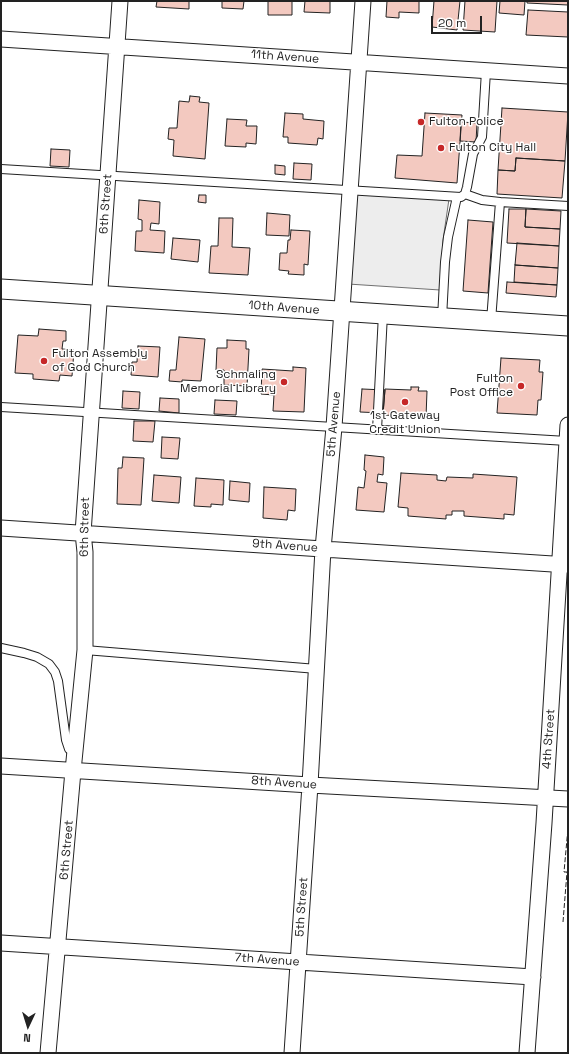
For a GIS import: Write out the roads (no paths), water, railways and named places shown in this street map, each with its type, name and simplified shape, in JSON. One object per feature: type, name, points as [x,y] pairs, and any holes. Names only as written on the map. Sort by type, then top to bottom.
[{"type":"street","name":"6th Street","points":[[48,1053],[85,650],[85,552],[83,533],[120,1]]},
{"type":"street","points":[[359,62],[363,1]]},
{"type":"street","name":"11th Avenue","points":[[1,39],[568,76]]},
{"type":"street","name":"5th Avenue","points":[[310,785],[323,549],[334,427],[359,62]]},
{"type":"street","name":"10th Avenue","points":[[1,289],[568,326]]},
{"type":"street","name":"4th Street","points":[[527,1053],[545,798],[564,564],[568,425]]},
{"type":"street","name":"9th Avenue","points":[[1,528],[564,564]]},
{"type":"street","name":"8th Avenue","points":[[1,766],[568,799]]},
{"type":"street","name":"5th Street","points":[[292,1053],[310,785]]},
{"type":"street","name":"7th Avenue","points":[[1,944],[533,977]]},
{"type":"lane","points":[[465,194],[473,154],[482,137],[486,71]]},
{"type":"lane","points":[[1,169],[456,197],[465,194],[482,200],[568,206]]},
{"type":"lane","points":[[442,318],[445,262],[448,237],[456,197]]},
{"type":"lane","points":[[492,321],[500,202]]},
{"type":"lane","points":[[377,430],[383,314]]},
{"type":"lane","points":[[1,406],[567,441]]},
{"type":"lane","points":[[1,648],[37,657],[49,664],[55,672],[58,681],[66,740],[69,749],[75,753]]},
{"type":"lane","points":[[85,650],[317,669]]},
{"type":"place","name":"Fulton Police","points":[[421,122]]},
{"type":"place","name":"Fulton City Hall","points":[[441,148]]},
{"type":"place","name":"Fulton Assembly of God Church","points":[[44,361]]},
{"type":"place","name":"Schmaling Memorial Library","points":[[284,382]]},
{"type":"place","name":"Fulton Post Office","points":[[521,386]]},
{"type":"place","name":"1st Gateway Credit Union","points":[[405,402]]}]
